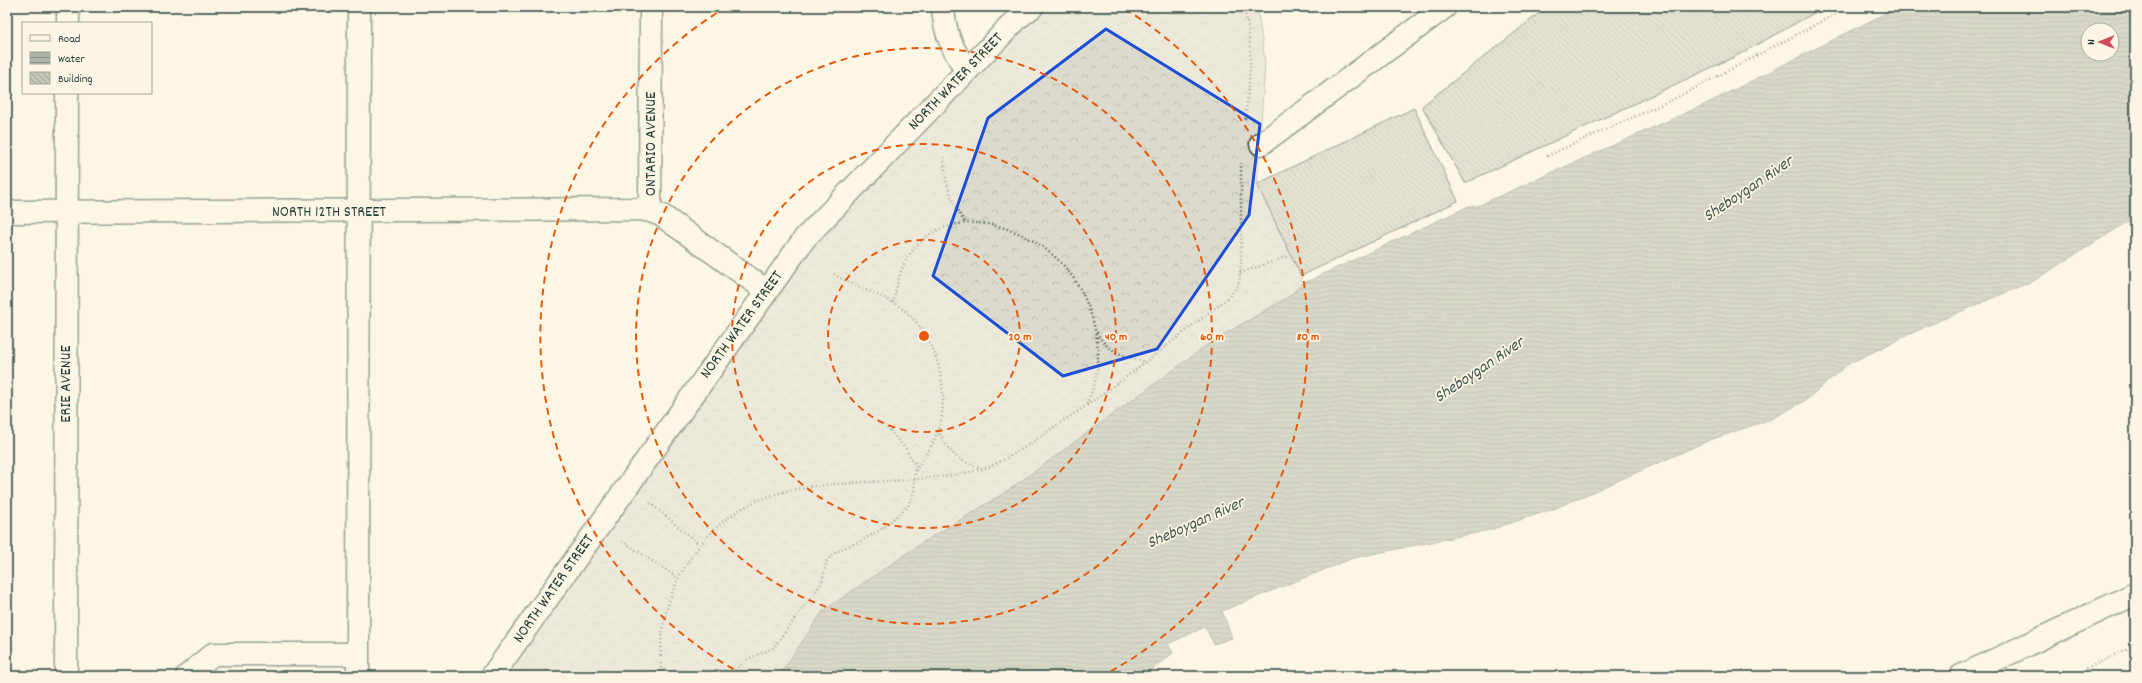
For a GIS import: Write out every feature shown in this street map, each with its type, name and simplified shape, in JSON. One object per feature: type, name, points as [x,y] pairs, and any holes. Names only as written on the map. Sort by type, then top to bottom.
[{"type":"street","points":[[68,7],[68,22]]},
{"type":"street","points":[[358,676],[359,7]]},
{"type":"street","name":"ONTARIO AVENUE","points":[[651,7],[650,211],[661,216],[767,290]]},
{"type":"street","points":[[943,7],[944,22],[952,48],[967,71]]},
{"type":"street","name":"NORTH WATER STREET","points":[[492,676],[805,238],[1019,17],[1032,7]]},
{"type":"street","points":[[1261,144],[1445,7]]},
{"type":"street","name":"ERIE AVENUE","points":[[66,676],[67,94]]},
{"type":"street","name":"NORTH 12TH STREET","points":[[7,212],[359,212],[603,208],[650,211]]},
{"type":"street","points":[[1961,676],[2135,594]]},
{"type":"street","points":[[187,676],[213,654],[358,654]]},
{"type":"path","points":[[1243,7],[1248,24],[1250,63],[1244,126]]},
{"type":"path","points":[[1547,156],[1678,97],[1849,7]]},
{"type":"path","points":[[944,157],[949,195],[965,222]]},
{"type":"path","points":[[662,676],[660,658],[666,609],[678,578],[699,544],[737,511],[761,499],[780,492],[815,484],[877,483],[940,477],[990,466],[1021,449],[1086,407],[1228,298],[1239,286],[1241,162]]},
{"type":"path","points":[[893,303],[901,273],[911,252],[921,242],[938,230],[954,224],[965,222],[983,222],[1003,227],[1030,241],[1054,257],[1078,284],[1095,328],[1103,343],[1108,348],[1120,354],[1145,362]]},
{"type":"path","points":[[1240,274],[1289,256]]},
{"type":"path","points":[[834,274],[893,303],[916,322],[931,346],[938,366],[943,395],[938,430],[915,471]]},
{"type":"path","points":[[1086,407],[1097,371],[1098,358],[1095,328]]},
{"type":"path","points":[[729,676],[746,660],[773,648],[821,584],[827,561],[831,556],[841,549],[870,537],[904,511],[912,498],[915,479],[912,457],[885,425]]},
{"type":"path","points":[[938,430],[945,446],[954,456],[980,468]]},
{"type":"path","points":[[628,486],[699,544]]},
{"type":"path","points":[[599,526],[678,578]]},
{"type":"path","points":[[2072,676],[2135,645]]},
{"type":"highlighted area","points":[[1106,29],[1260,124],[1249,215],[1157,349],[1063,376],[933,276],[988,118]]},
{"type":"green space","points":[[1042,7],[1257,7],[1265,61],[1257,184],[1301,276],[1302,284],[1288,297],[1213,341],[1009,490],[919,545],[823,611],[779,676],[493,676],[799,252]]},
{"type":"water","name":"Sheboygan River","points":[[1898,7],[2135,7],[2135,217],[2035,280],[1927,326],[1848,364],[1806,400],[1774,418],[1710,440],[1556,508],[1490,530],[1353,558],[1222,611],[1232,638],[1214,644],[1205,627],[1168,644],[1173,653],[1143,676],[779,676],[823,611],[919,545],[1009,490],[1213,341],[1288,298],[1302,284],[1469,206],[1477,206],[1710,102]]},
{"type":"building","points":[[1547,7],[1825,7],[1738,55],[1465,183],[1422,106]]},
{"type":"building","points":[[1414,108],[1458,201],[1301,276],[1257,184]]}]
